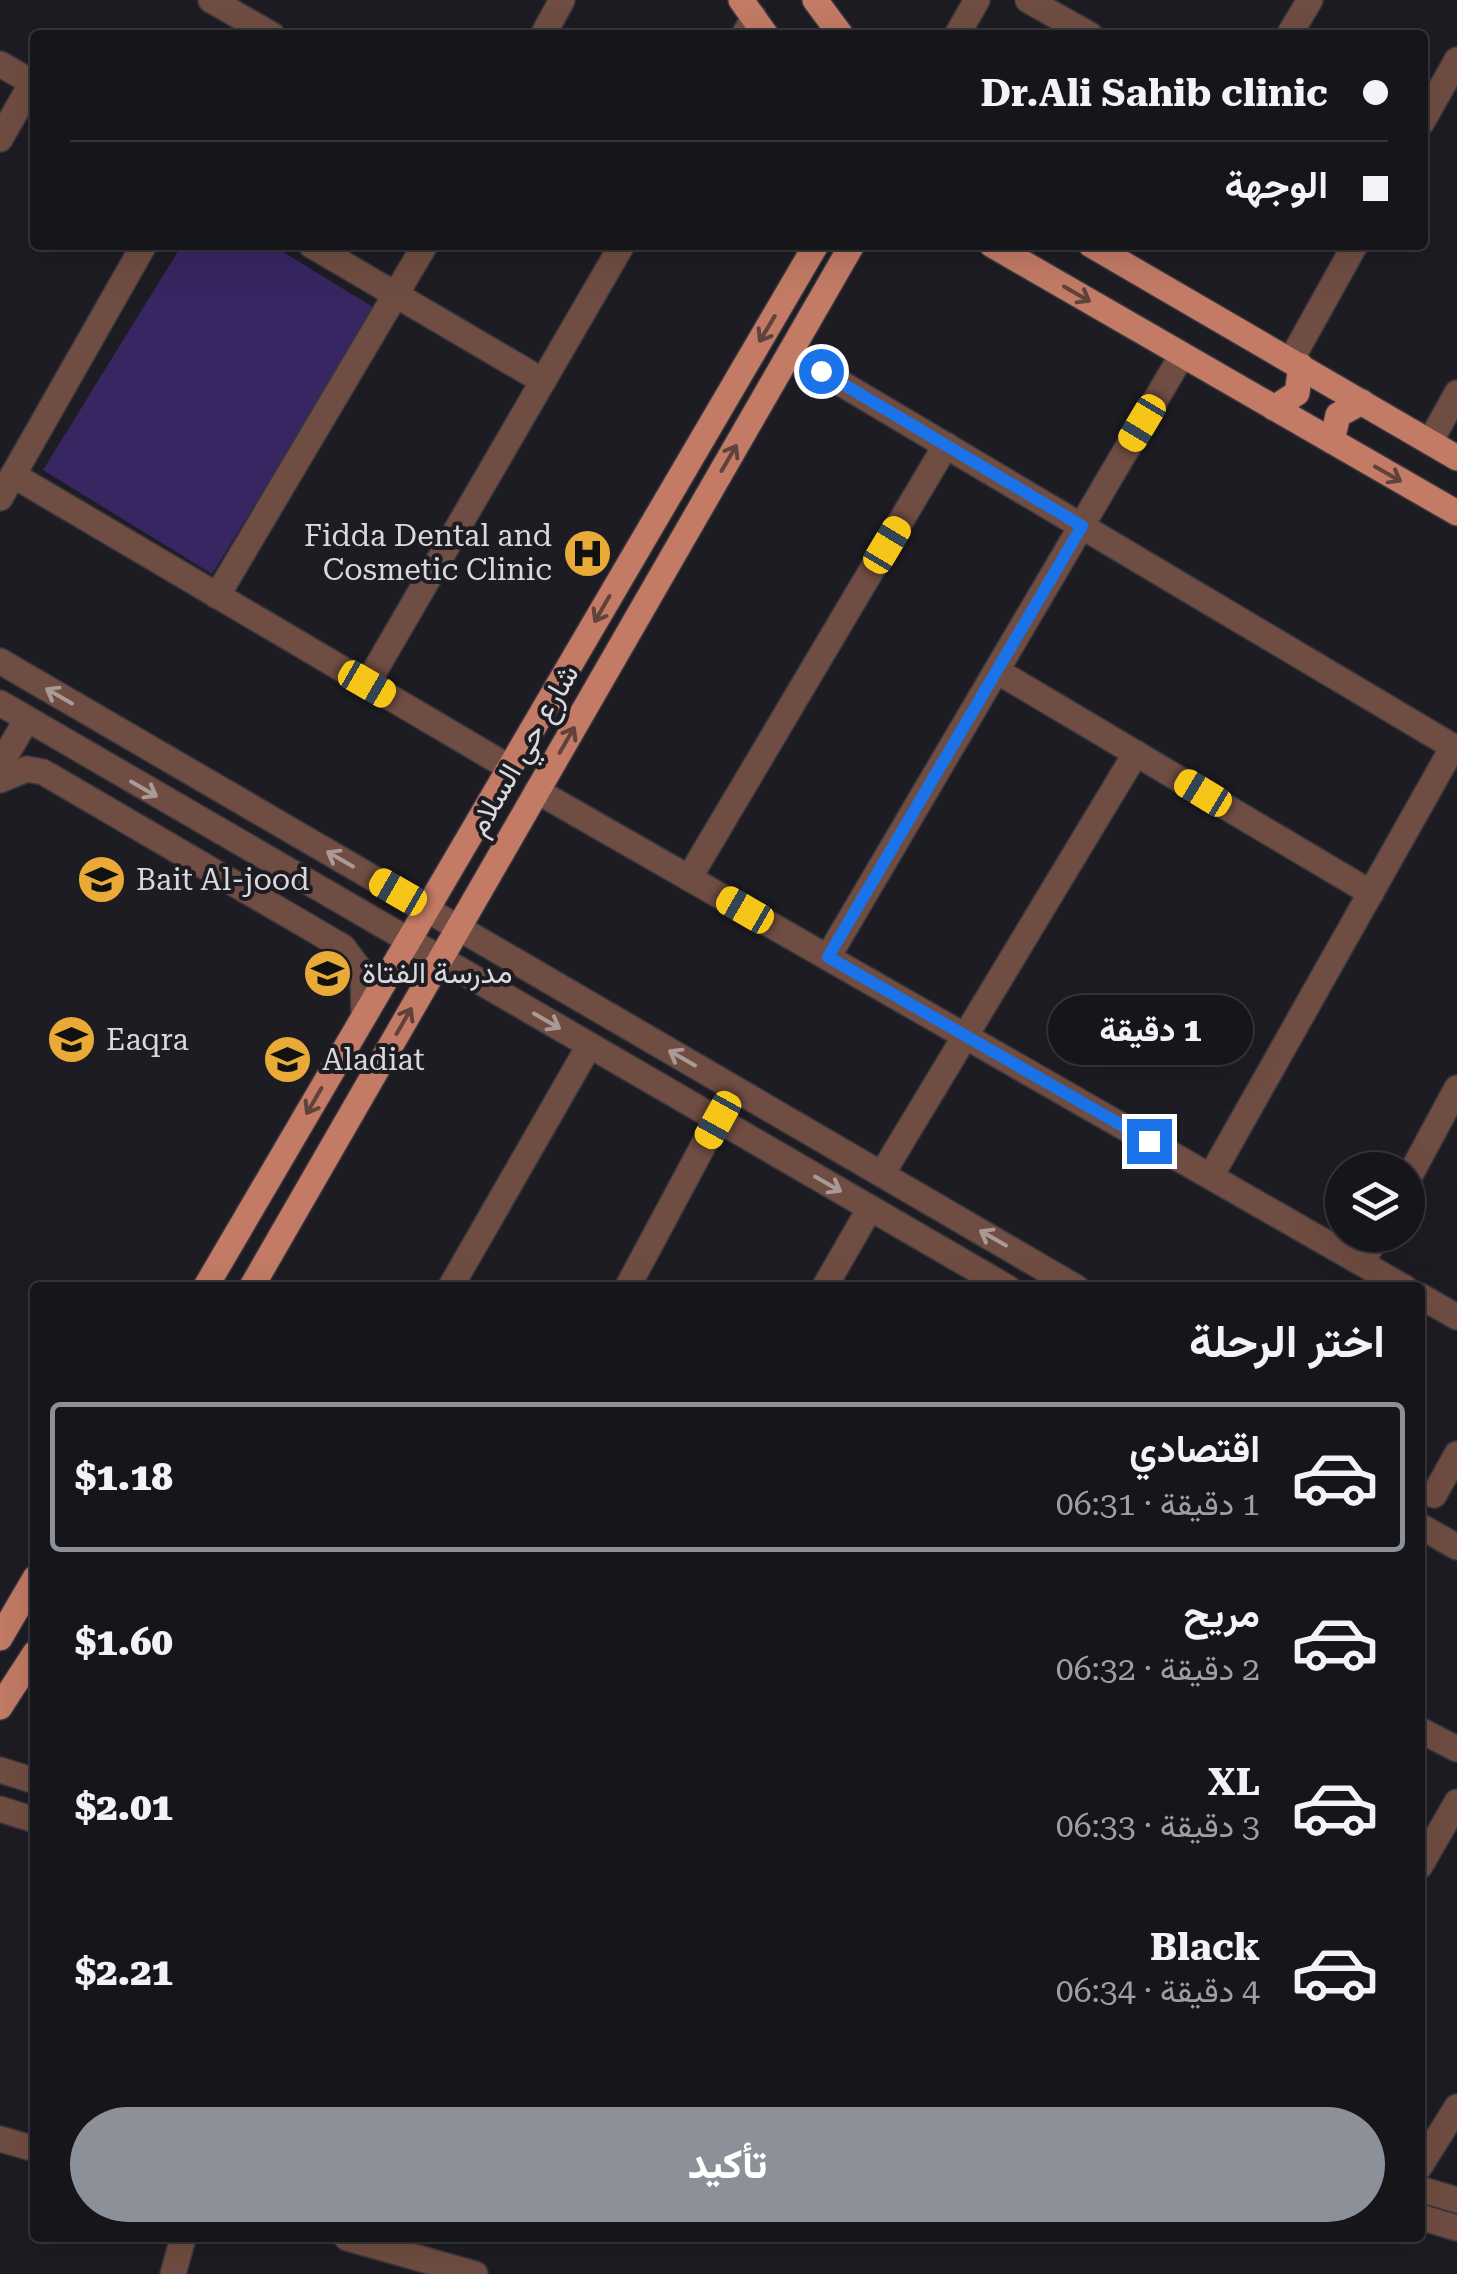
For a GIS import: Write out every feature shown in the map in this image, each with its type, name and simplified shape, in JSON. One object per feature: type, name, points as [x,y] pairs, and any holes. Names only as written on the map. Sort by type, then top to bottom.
[{"type":"main road","points":[[815,0],[838,30]]},
{"type":"main road","name":"شارع حي السلام","points":[[254,1282],[440,960],[470,934],[491,871],[849,250]]},
{"type":"main road","points":[[1001,250],[1457,513]]},
{"type":"main road","points":[[1100,250],[1457,458]]},
{"type":"main road","points":[[209,1282],[811,254],[832,282]]},
{"type":"main road","points":[[1274,408],[1297,393],[1296,363]]},
{"type":"main road","points":[[1332,441],[1338,415],[1362,402]]},
{"type":"main road","points":[[461,851],[473,866],[491,871]]},
{"type":"main road","points":[[0,1638],[30,1589]]},
{"type":"main road","points":[[5,1699],[30,1661]]},
{"type":"street","points":[[211,0],[263,30]]},
{"type":"street","points":[[546,30],[562,0]]},
{"type":"street","points":[[960,30],[977,0]]},
{"type":"street","points":[[1028,0],[1081,30]]},
{"type":"street","points":[[1292,30],[1310,0]]},
{"type":"street","points":[[1428,111],[1457,60]]},
{"type":"street","points":[[0,64],[30,82]]},
{"type":"street","points":[[0,138],[30,90]]},
{"type":"street","points":[[141,250],[6,487],[217,596],[510,768]]},
{"type":"street","points":[[319,250],[543,381]]},
{"type":"street","points":[[217,596],[422,250]]},
{"type":"street","points":[[367,684],[619,250]]},
{"type":"street","points":[[1296,363],[1352,250]]},
{"type":"street","points":[[790,352],[1455,748],[1211,1176]]},
{"type":"street","points":[[828,957],[1182,355]]},
{"type":"street","points":[[1430,442],[1457,393]]},
{"type":"street","points":[[690,878],[946,445]]},
{"type":"street","points":[[0,662],[1067,1282]]},
{"type":"street","points":[[997,671],[1371,892]]},
{"type":"street","points":[[0,704],[998,1282]]},
{"type":"street","points":[[0,765],[26,720]]},
{"type":"street","points":[[882,1174],[1136,753]]},
{"type":"street","points":[[0,780],[26,769],[43,772],[343,947],[363,974],[364,1016]]},
{"type":"street","points":[[537,791],[1395,1282]]},
{"type":"street","points":[[375,921],[395,918],[401,906],[398,892]]},
{"type":"street","points":[[466,974],[459,955],[470,934]]},
{"type":"street","points":[[453,1282],[589,1046]]},
{"type":"street","points":[[1422,1152],[1457,1088]]},
{"type":"street","points":[[630,1282],[718,1120]]},
{"type":"street","points":[[827,1282],[870,1208]]},
{"type":"street","points":[[1362,1263],[1368,1252]]},
{"type":"street","points":[[1425,1299],[1457,1317]]},
{"type":"street","points":[[1457,1454],[1427,1491],[1457,1508]]},
{"type":"street","points":[[1425,1529],[1457,1547]]},
{"type":"street","points":[[1425,1733],[1457,1749]]},
{"type":"street","points":[[0,1770],[30,1779]]},
{"type":"street","points":[[1425,1857],[1457,1802]]},
{"type":"street","points":[[0,1809],[30,1818]]},
{"type":"street","points":[[1425,2158],[1457,2107]]},
{"type":"street","points":[[0,2138],[30,2147]]},
{"type":"street","points":[[1425,2190],[1457,2200]]},
{"type":"street","points":[[1425,2218],[1457,2228]]},
{"type":"street","points":[[174,2274],[182,2242]]},
{"type":"street","points":[[357,2242],[419,2266],[474,2274]]},
{"type":"shaded area","points":[[179,250],[280,250],[376,309],[212,574],[43,470]]},
{"type":"place","name":"Fidda Dental and Cosmetic Clinic","points":[[587,553]]},
{"type":"place","name":"Bait Al-jood","points":[[101,880]]},
{"type":"place","name":"مدرسة الفتاة","points":[[327,973]]},
{"type":"place","name":"Eaqra","points":[[71,1040]]},
{"type":"place","name":"Aladiat","points":[[287,1060]]},
{"type":"route","points":[[821,371],[1082,526],[828,957],[1149,1141]]}]
